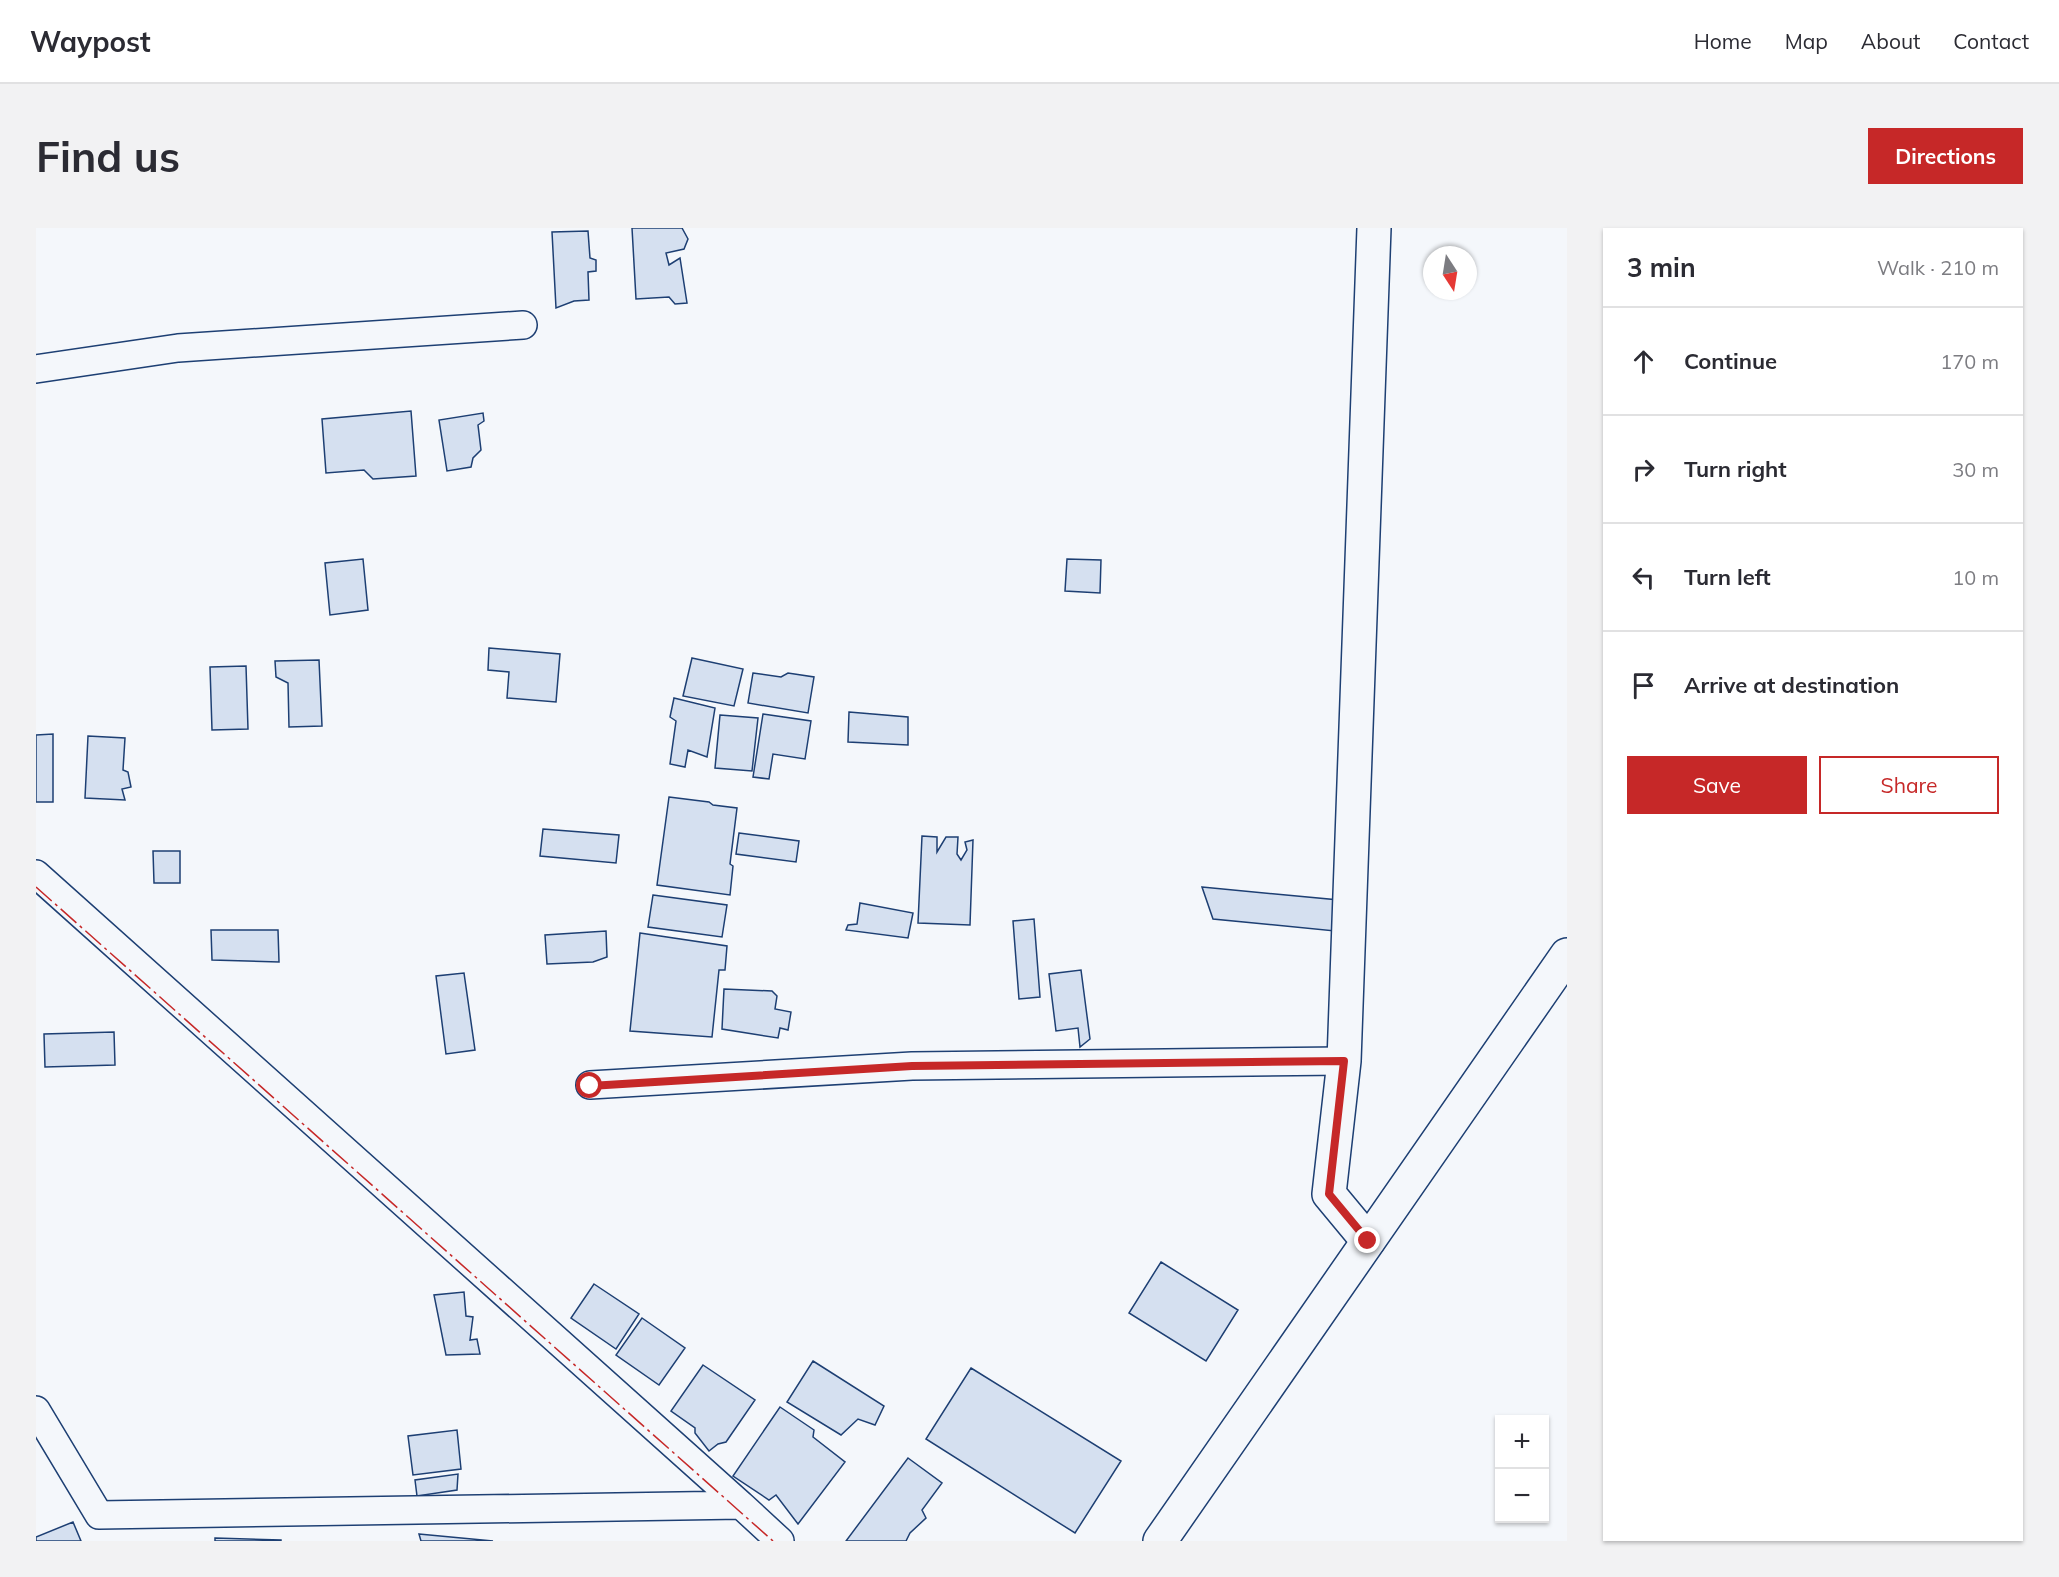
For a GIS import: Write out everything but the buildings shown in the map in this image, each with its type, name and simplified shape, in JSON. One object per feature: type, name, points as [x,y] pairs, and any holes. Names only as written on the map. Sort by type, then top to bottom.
[{"type":"main road","points":[[1368,1241],[1329,1194],[1344,1061],[1374,228]]},
{"type":"main road","points":[[1160,1541],[1567,955]]},
{"type":"street","points":[[36,369],[178,348],[523,325]]},
{"type":"street","points":[[36,874],[780,1541]]},
{"type":"street","points":[[590,1086],[912,1066],[1344,1061]]},
{"type":"street","points":[[36,1410],[99,1515],[741,1505]]},
{"type":"power","points":[[36,887],[773,1541]]},
{"type":"route","points":[[590,1086],[912,1066],[1344,1061],[1329,1194],[1368,1241]]}]
